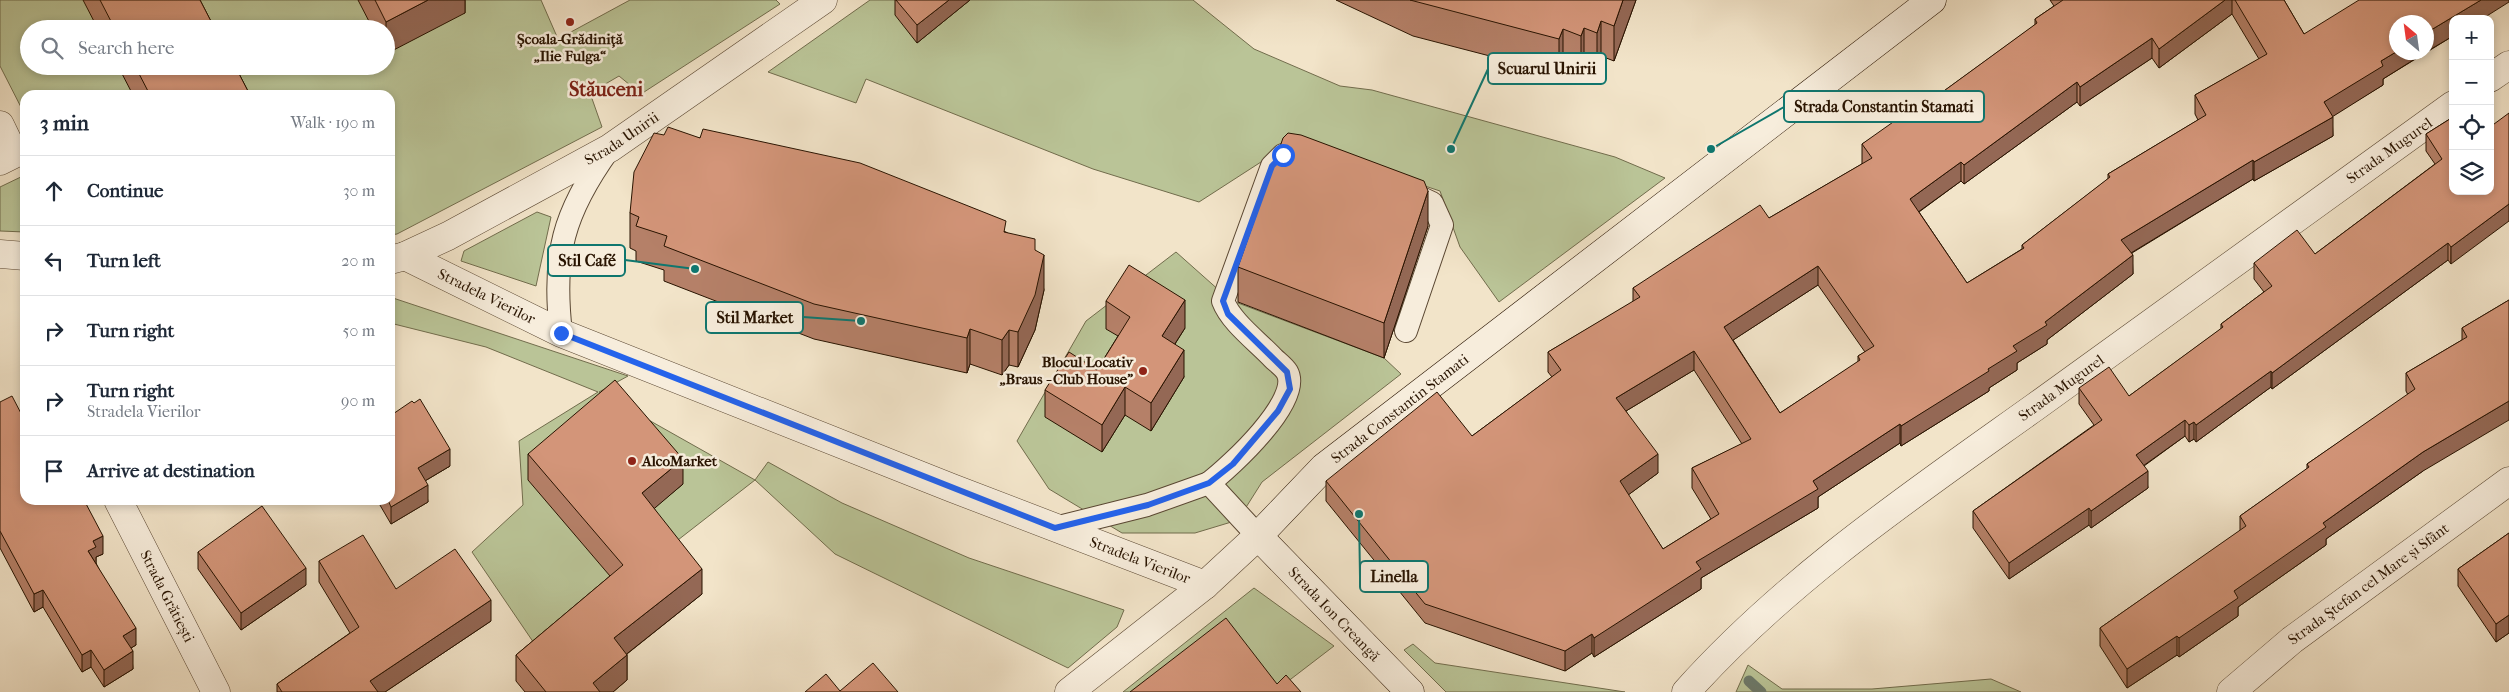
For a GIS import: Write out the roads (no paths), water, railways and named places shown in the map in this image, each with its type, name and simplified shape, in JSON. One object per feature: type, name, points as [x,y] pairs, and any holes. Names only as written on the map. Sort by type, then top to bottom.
[{"type":"street","name":"Strada Unirii","points":[[398,258],[534,191],[610,148],[823,0]]},
{"type":"street","name":"Strada Constantin Stamati","points":[[1205,585],[1258,536],[1324,467],[1932,0]]},
{"type":"street","points":[[2494,75],[2509,65]]},
{"type":"street","name":"Strada Mugurel","points":[[1686,692],[1716,658],[1798,584],[1919,490],[2449,108]]},
{"type":"street","points":[[0,125],[14,154],[0,161]]},
{"type":"street","points":[[0,254],[20,256]]},
{"type":"street","name":"Stradela Vierilor","points":[[398,258],[561,333],[1055,528],[1205,585]]},
{"type":"street","name":"Strada Ştefan cel Mare și Sfânt","points":[[2231,692],[2292,640],[2509,481]]},
{"type":"street","name":"Strada Grătiești","points":[[121,505],[216,692]]},
{"type":"street","name":"Strada Ion Creangă","points":[[1258,536],[1410,692]]},
{"type":"street","name":"Stradela Vierilor","points":[[1069,692],[1205,585]]},
{"type":"lane","points":[[561,333],[556,292],[559,252],[571,212],[590,176],[610,148]]},
{"type":"lane","points":[[1055,528],[1148,505],[1209,483],[1233,464],[1278,411],[1290,389],[1287,372],[1228,314],[1223,301],[1272,166],[1283,155],[1297,155],[1326,164]]},
{"type":"lane","points":[[1382,182],[1411,191],[1432,203],[1442,225],[1406,331]]},
{"type":"lane","points":[[1209,483],[1258,536]]},
{"type":"waterway","points":[[1749,681],[1761,692]]},
{"type":"place","name":"Școala-Grădiniță „Ilie Fulga“","points":[[570,22]]},
{"type":"place","name":"Scuarul Unirii","points":[[1451,149]]},
{"type":"place","name":"Strada Constantin Stamati","points":[[1711,149]]},
{"type":"place","name":"Stil Café","points":[[695,269]]},
{"type":"place","name":"Stil Market","points":[[861,321]]},
{"type":"place","name":"Blocul Locativ „Braus - Club House”","points":[[1143,371]]},
{"type":"place","name":"AlcoMarket","points":[[632,461]]},
{"type":"place","name":"Linella","points":[[1359,514]]},
{"type":"district","name":"Stăuceni","points":[[606,89]]}]
